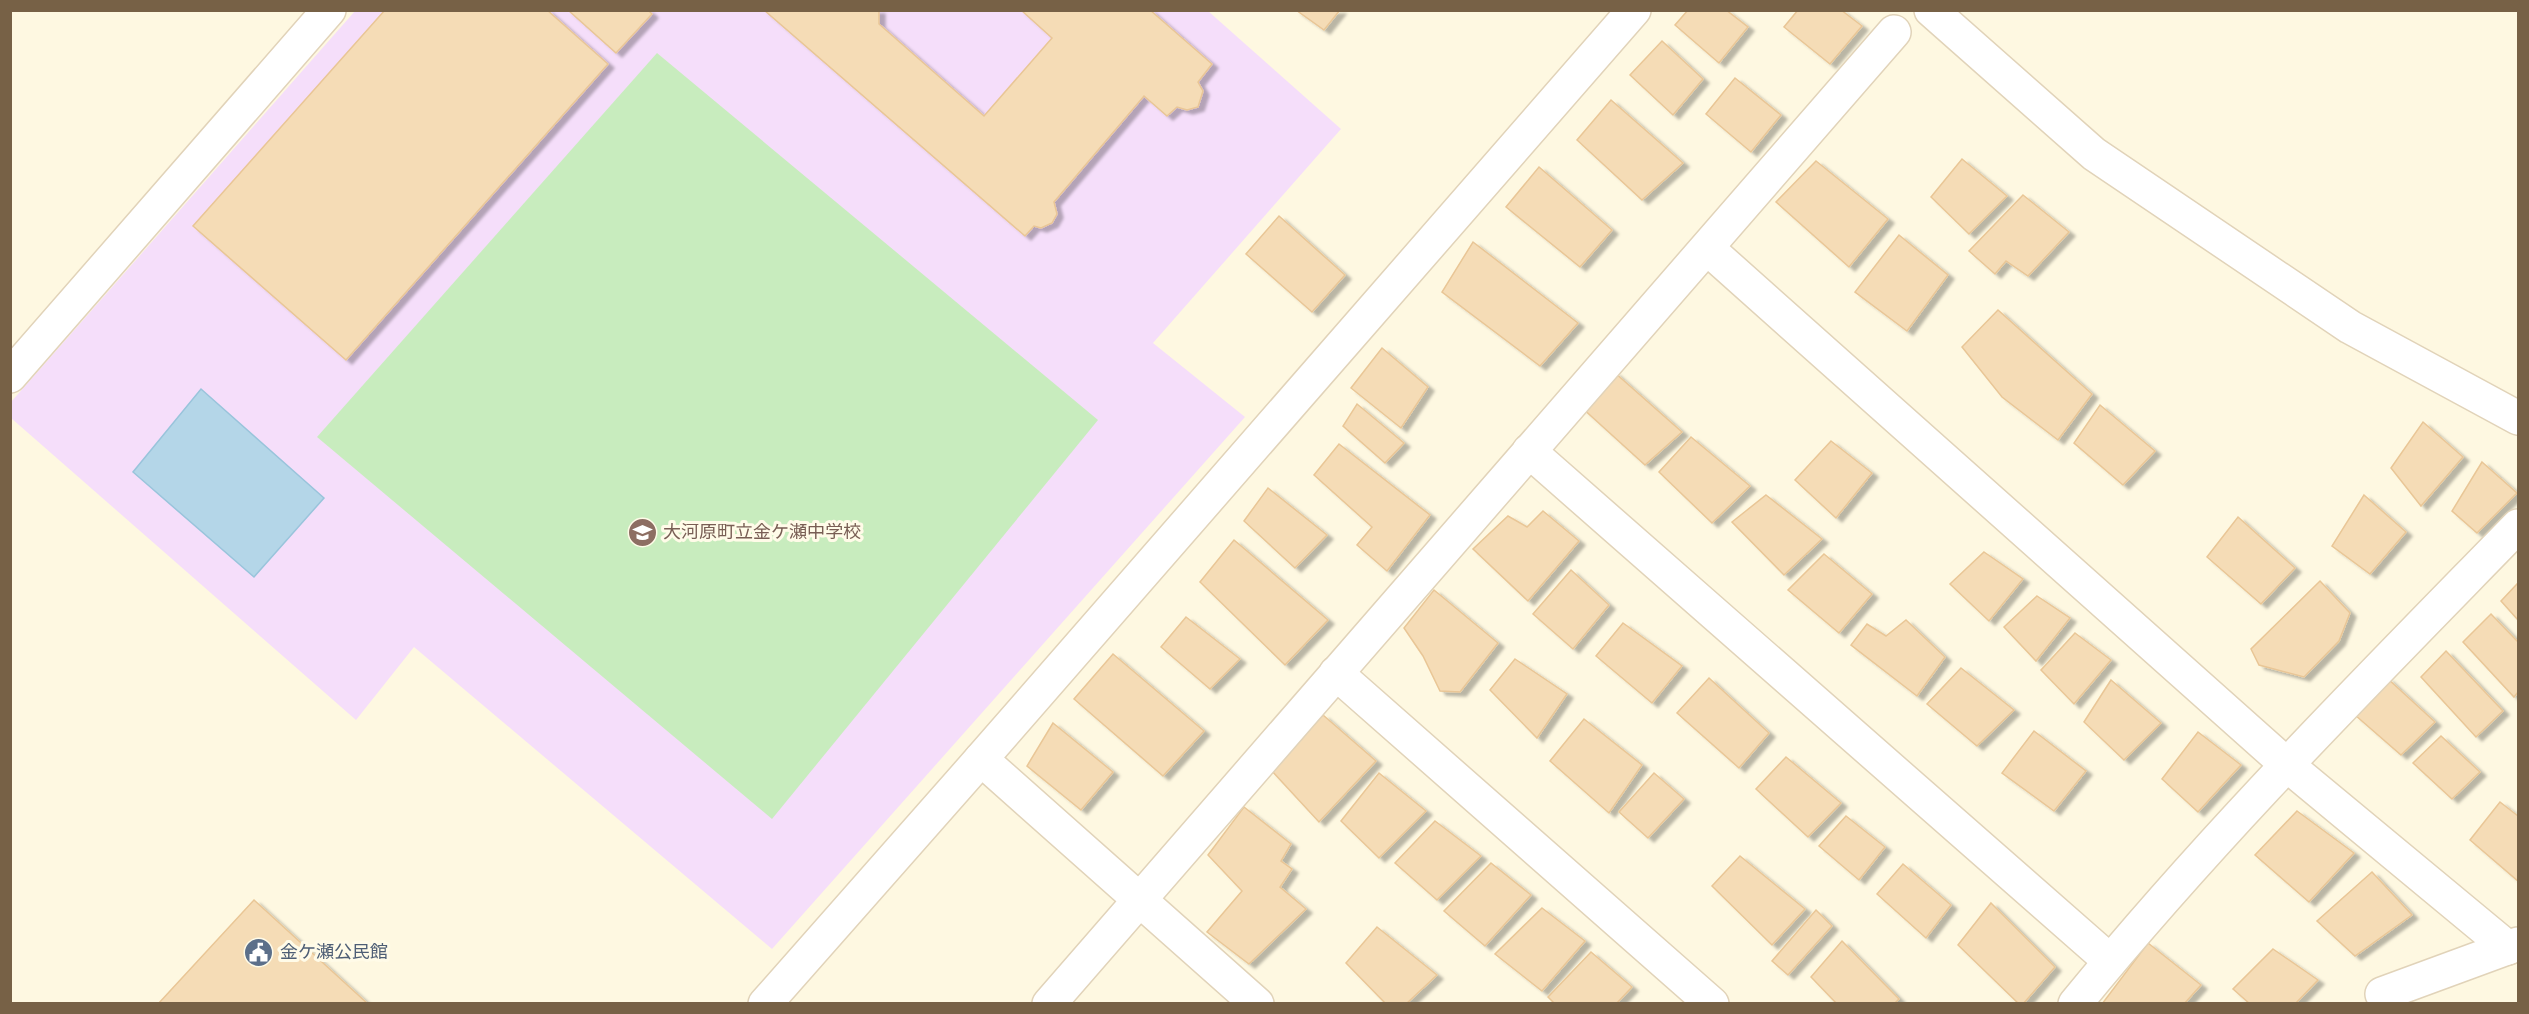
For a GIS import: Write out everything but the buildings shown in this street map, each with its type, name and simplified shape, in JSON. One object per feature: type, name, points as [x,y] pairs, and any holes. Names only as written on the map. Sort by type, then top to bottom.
[{"type":"street","points":[[10,376],[329,10]]},
{"type":"street","points":[[765,1004],[1634,10]]},
{"type":"street","points":[[1931,10],[2094,154],[2350,327],[2518,418]]},
{"type":"street","points":[[1049,1004],[1894,32]]},
{"type":"street","points":[[1707,248],[2286,764],[2513,946]]},
{"type":"street","points":[[1529,451],[2110,960]]},
{"type":"street","points":[[2075,1004],[2110,960],[2286,764],[2518,526]]},
{"type":"street","points":[[1336,673],[1712,1004]]},
{"type":"street","points":[[981,759],[1257,1004]]},
{"type":"street","points":[[2382,994],[2513,946]]},
{"type":"shaded area","name":"大河原町立金ケ瀬中学校","points":[[355,11],[1208,11],[1341,129],[1153,343],[1245,417],[772,949],[414,647],[356,720],[11,418],[11,402]]},
{"type":"green space","points":[[657,53],[1098,420],[772,819],[317,437]]},
{"type":"water","points":[[201,389],[324,498],[254,577],[133,472]]},
{"type":"place","name":"大河原町立金ケ瀬中学校","points":[[642,532]]},
{"type":"place","name":"金ケ瀬公民館","points":[[259,952]]}]
